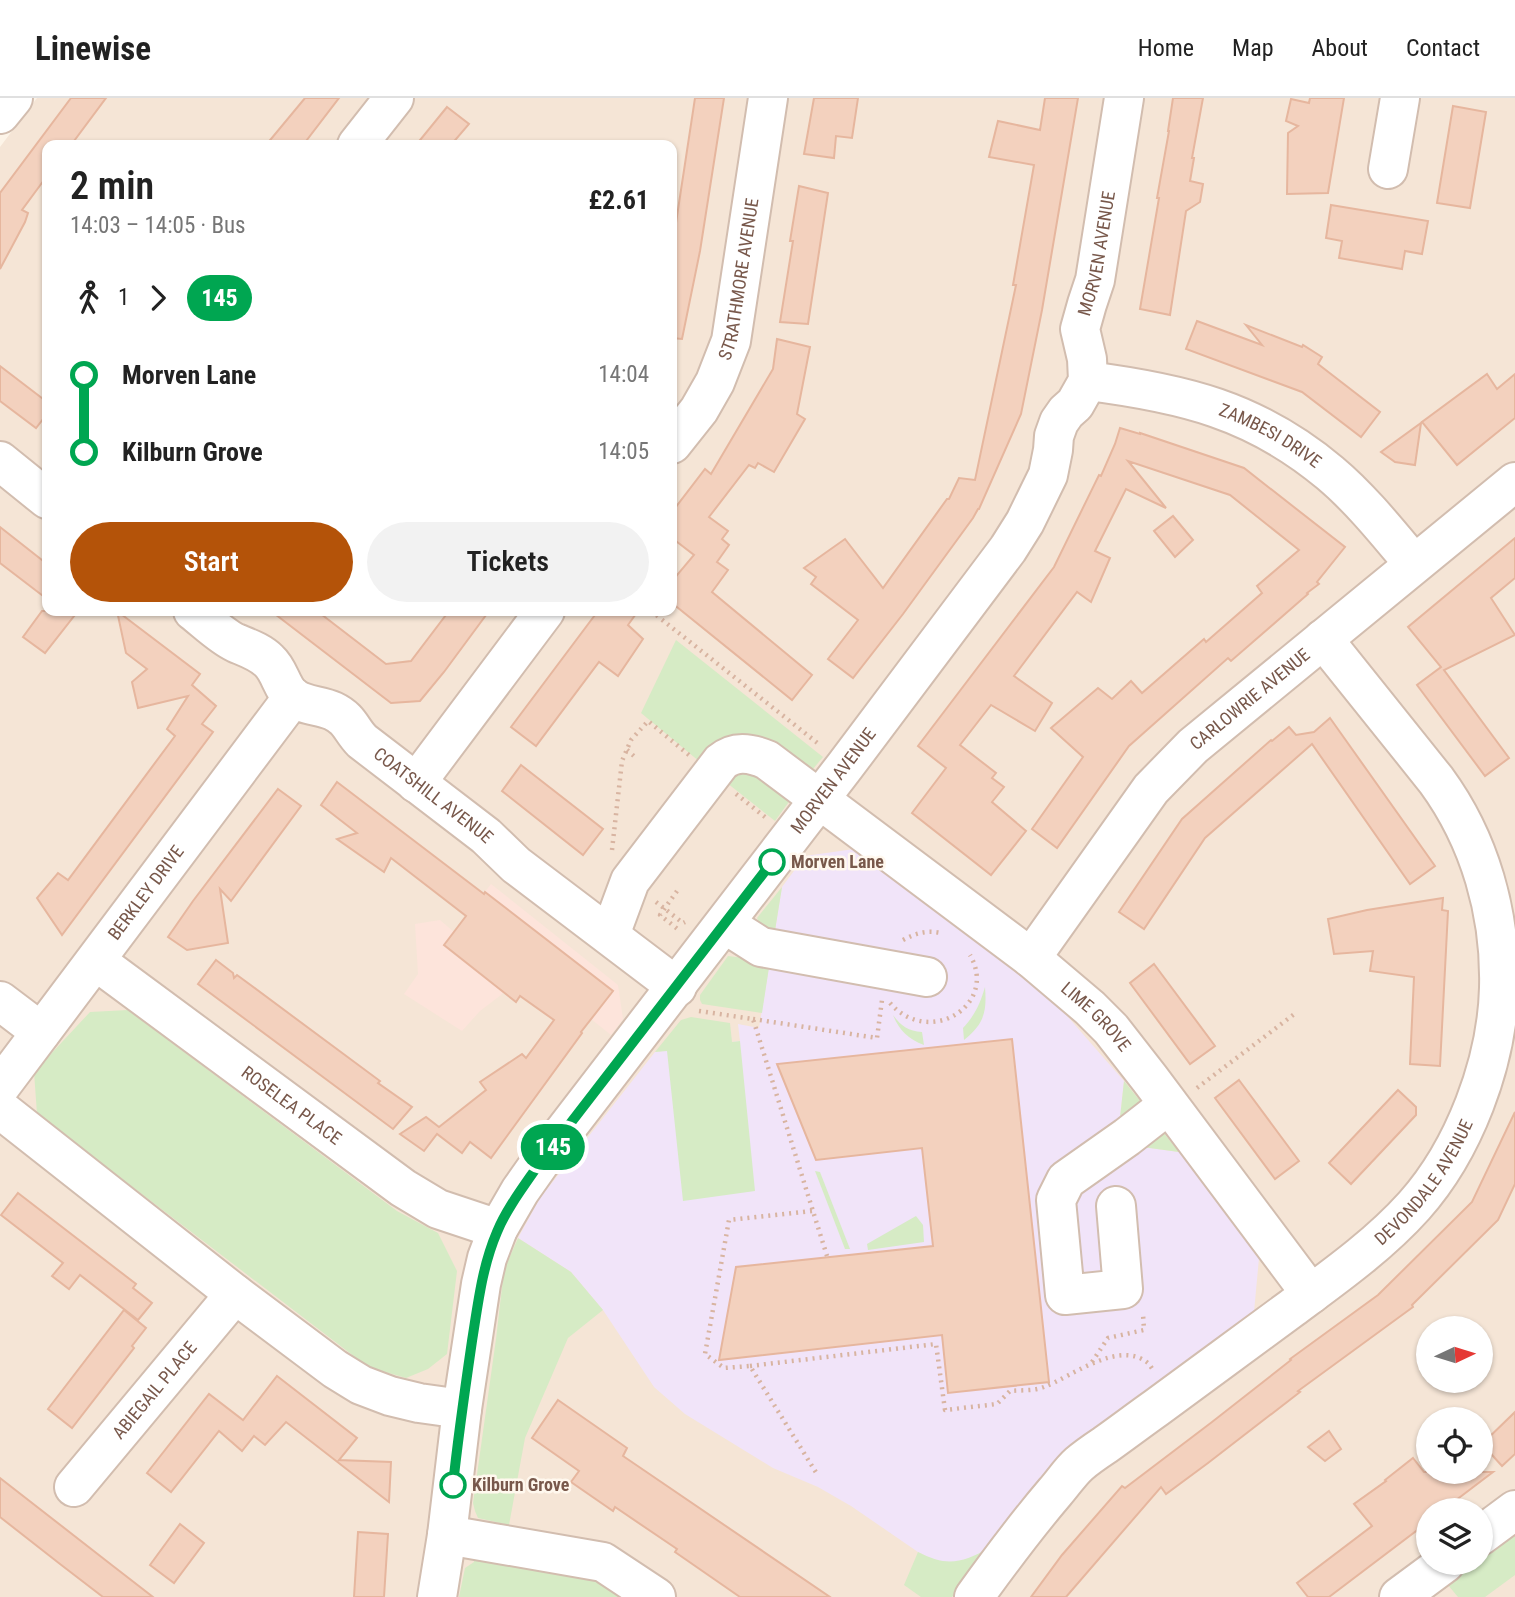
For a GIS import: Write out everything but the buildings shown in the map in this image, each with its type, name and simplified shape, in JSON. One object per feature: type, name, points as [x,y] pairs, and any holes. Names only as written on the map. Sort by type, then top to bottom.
[{"type":"street","points":[[0,114],[13,98]]},
{"type":"street","points":[[361,140],[394,98]]},
{"type":"street","name":"STRATHMORE AVENUE","points":[[677,438],[707,396],[720,372],[731,341],[768,98]]},
{"type":"street","name":"MORVEN AVENUE","points":[[437,1597],[481,1284],[498,1229],[533,1173],[687,999],[707,922],[820,799],[988,578],[1026,522],[1048,475],[1059,422],[1075,404],[1087,381],[1087,359],[1080,329],[1096,280],[1124,98]]},
{"type":"street","points":[[1388,169],[1400,98]]},
{"type":"street","name":"ZAMBESI DRIVE","points":[[1087,381],[1181,396],[1228,412],[1273,433],[1330,473],[1365,507],[1414,564]]},
{"type":"street","points":[[0,461],[42,495]]},
{"type":"street","name":"CARLOWRIE AVENUE","points":[[1031,958],[1151,789],[1193,746],[1515,482]]},
{"type":"street","points":[[200,616],[234,642],[248,647],[272,663],[293,697]]},
{"type":"street","points":[[416,783],[541,616]]},
{"type":"street","name":"DEVONDALE AVENUE","points":[[974,1597],[1028,1524],[1079,1464],[1311,1294],[1365,1252],[1415,1205],[1433,1182],[1466,1124],[1479,1091],[1493,1037],[1507,998],[1494,919],[1483,875],[1453,803],[1323,639]]},
{"type":"street","name":"COATSHILL AVENUE","points":[[293,697],[335,712],[353,727],[359,739],[486,836],[516,865],[610,935],[687,999]]},
{"type":"street","name":"BERKLEY DRIVE","points":[[0,1087],[293,697]]},
{"type":"street","name":"LIME GROVE","points":[[610,935],[630,881],[721,762],[729,755],[753,753],[767,760],[1031,958],[1090,1008],[1111,1029],[1311,1294]]},
{"type":"street","points":[[707,922],[761,947],[927,977]]},
{"type":"street","name":"ROSELEA PLACE","points":[[96,961],[402,1188],[438,1209],[498,1229]]},
{"type":"street","points":[[0,1001],[41,1032]]},
{"type":"street","points":[[1116,1206],[1123,1289],[1065,1295],[1056,1200],[1066,1180],[1169,1107]]},
{"type":"street","points":[[0,1109],[335,1369],[361,1385],[390,1396],[462,1409]]},
{"type":"street","name":"ABIEGAIL PLACE","points":[[74,1487],[235,1294]]},
{"type":"street","points":[[1493,1526],[1515,1510]]},
{"type":"street","points":[[447,1535],[603,1562],[656,1597]]},
{"type":"street","points":[[1399,1597],[1429,1575]]},
{"type":"path","points":[[657,616],[845,766]]},
{"type":"path","points":[[627,750],[635,757]]},
{"type":"path","points":[[677,891],[660,915],[683,933]]},
{"type":"path","points":[[652,899],[683,923],[707,922]]},
{"type":"path","points":[[687,999],[752,1018],[827,1256]]},
{"type":"path","points":[[1169,1107],[1297,1012]]},
{"type":"path","points":[[812,1211],[729,1220],[705,1354],[724,1368],[936,1344],[945,1410],[997,1404],[1010,1391],[1041,1388],[1092,1363],[1115,1356],[1130,1356],[1147,1362],[1158,1376]]},
{"type":"path","points":[[1092,1363],[1108,1338],[1144,1330],[1143,1303],[1123,1289]]},
{"type":"path","points":[[750,1366],[817,1474]]},
{"type":"shaded area","points":[[37,98],[1515,98],[1515,1597],[0,1597],[0,147]]},
{"type":"shaded area","points":[[854,849],[1054,1001],[1124,1081],[1119,1127],[1135,1146],[1179,1152],[1259,1258],[1254,1312],[1088,1434],[989,1548],[974,1557],[956,1562],[943,1562],[918,1552],[851,1506],[818,1487],[773,1468],[685,1414],[654,1387],[603,1310],[571,1272],[518,1238],[540,1198],[655,1052],[740,1041],[738,1024],[759,1028],[782,887],[805,856]]},
{"type":"shaded area","points":[[491,884],[618,985],[623,1019],[611,1035],[591,1019],[516,978],[462,1031],[404,994],[418,974],[415,924],[440,920],[454,932]]},
{"type":"green space","points":[[676,640],[823,757],[813,769],[700,762],[641,713]]},
{"type":"green space","points":[[743,773],[760,775],[791,799],[775,821],[727,783],[732,777]]},
{"type":"green space","points":[[782,887],[774,937],[761,927],[757,918]]},
{"type":"green space","points":[[728,956],[770,961],[762,1013],[702,1004],[700,995]]},
{"type":"green space","points":[[985,987],[983,1017],[964,1040],[963,1028],[977,1009]]},
{"type":"green space","points":[[128,1010],[397,1211],[438,1233],[457,1271],[447,1354],[428,1369],[406,1378],[368,1367],[37,1114],[34,1072],[90,1012]]},
{"type":"green space","points":[[893,1015],[905,1027],[922,1032],[924,1045],[905,1033]]},
{"type":"green space","points":[[691,1017],[730,1023],[732,1042],[740,1041],[755,1191],[683,1201],[667,1051],[655,1052],[681,1020]]},
{"type":"green space","points":[[1124,1081],[1141,1102],[1119,1127]]},
{"type":"green space","points":[[1163,1132],[1179,1152],[1135,1146]]},
{"type":"green space","points":[[815,1171],[820,1172],[850,1249],[845,1249]]},
{"type":"green space","points":[[916,1216],[923,1225],[924,1242],[868,1250],[867,1244]]},
{"type":"green space","points":[[518,1238],[571,1272],[603,1310],[568,1338],[525,1438],[509,1525],[478,1518],[473,1503],[504,1270]]},
{"type":"green space","points":[[1515,1533],[1515,1575],[1485,1597],[1458,1597],[1448,1585],[1461,1575],[1493,1575],[1493,1550]]},
{"type":"green space","points":[[989,1548],[952,1597],[921,1597],[904,1585],[918,1552],[938,1560],[954,1561],[971,1557]]},
{"type":"green space","points":[[473,1555],[589,1572],[636,1597],[459,1597],[465,1568],[474,1562]]},
{"type":"bus line","name":"145","points":[[453,1485],[481,1284],[498,1229],[539,1164],[772,862]]},
{"type":"place","name":"Morven Lane","points":[[772,862]]},
{"type":"place","name":"Kilburn Grove","points":[[453,1485]]}]
